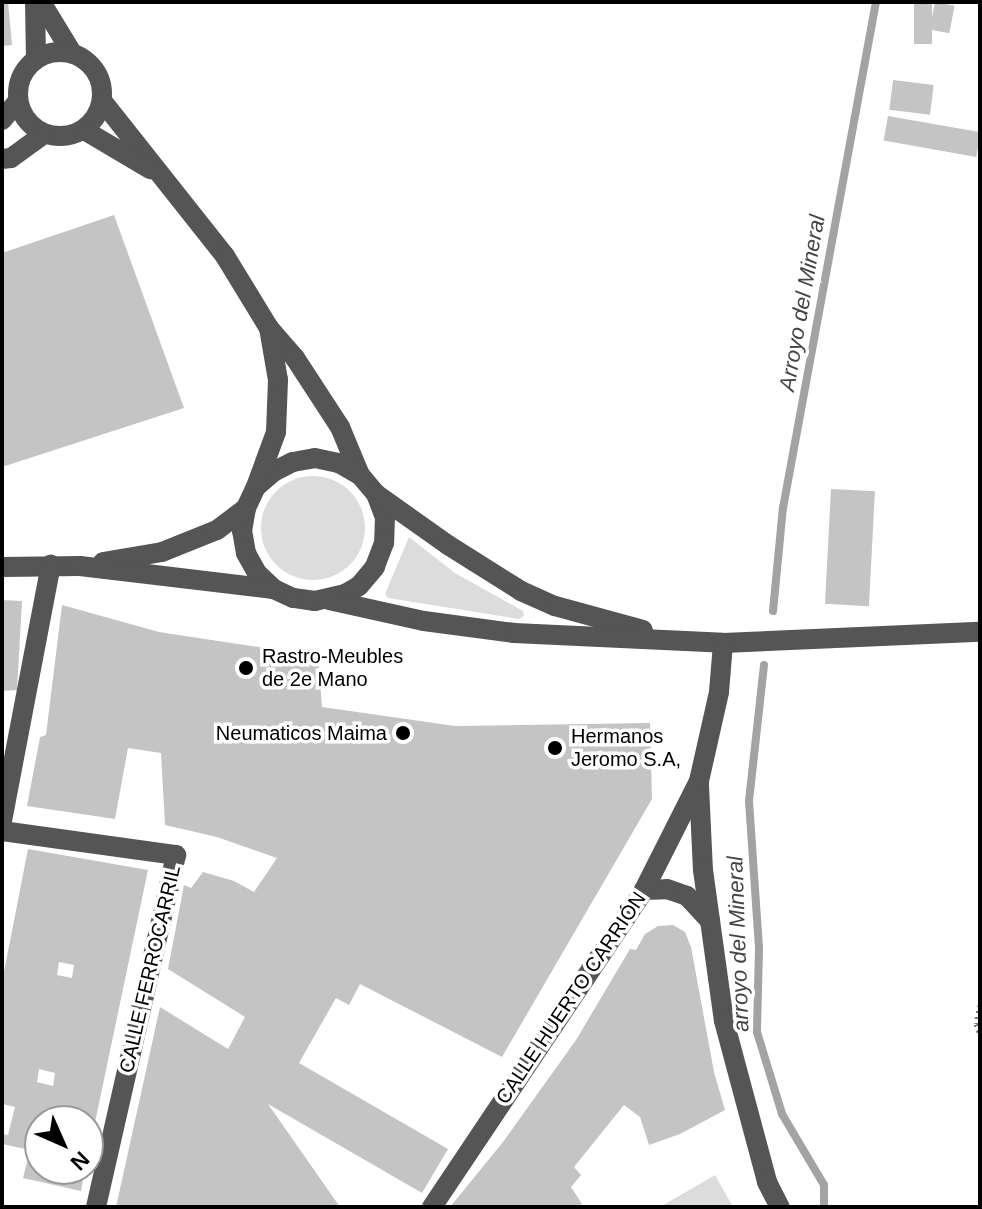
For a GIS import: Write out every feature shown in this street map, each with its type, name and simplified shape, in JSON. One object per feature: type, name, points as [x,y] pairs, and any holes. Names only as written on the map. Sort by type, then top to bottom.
[{"type":"street","points":[[38,2],[72,53]]},
{"type":"street","points":[[2,73],[31,64],[53,52],[72,53],[90,63],[101,81],[103,102],[94,121],[84,130],[57,137],[44,134],[24,116],[18,101],[18,85],[31,64],[38,2]]},
{"type":"street","points":[[2,120],[18,101]]},
{"type":"street","points":[[103,102],[225,256],[269,328],[295,358],[340,427],[360,475],[376,494],[521,591],[555,606],[677,640]]},
{"type":"street","points":[[84,130],[164,177]]},
{"type":"street","points":[[2,159],[11,158],[44,134]]},
{"type":"street","points":[[269,328],[278,380],[276,432],[246,508],[242,531],[246,553],[257,573],[274,589],[293,598],[329,600],[424,621],[514,633],[723,643],[980,632]]},
{"type":"street","points":[[256,487],[273,472],[293,462],[315,458],[339,463],[360,475]]},
{"type":"street","points":[[329,600],[359,586],[375,567],[384,543],[385,530],[385,517],[376,494]]},
{"type":"street","points":[[80,566],[162,552],[217,530],[246,508]]},
{"type":"street","points":[[2,821],[51,565]]},
{"type":"street","points":[[2,567],[80,566],[274,589]]},
{"type":"street","points":[[723,643],[719,692],[699,781],[703,870],[724,1021],[767,1182],[780,1207]]},
{"type":"street","name":"CALLE HUERTO CARRIÓN","points":[[432,1207],[644,890],[699,781]]},
{"type":"street","name":"CALLE FERROCARRIL","points":[[2,831],[176,855],[96,1207]]},
{"type":"street","points":[[644,890],[667,889],[687,896],[710,921]]},
{"type":"path","points":[[980,1005],[976,1024],[980,1034]]},
{"type":"shaded area","points":[[313,476],[333,480],[350,491],[361,508],[365,528],[361,548],[350,565],[333,576],[313,580],[293,576],[276,565],[265,548],[261,528],[265,508],[276,491],[293,480]]},
{"type":"shaded area","points":[[409,537],[455,573],[523,611],[524,616],[519,619],[388,598],[385,594]]},
{"type":"shaded area","points":[[715,1175],[733,1207],[660,1207]]},
{"type":"building","points":[[2,2],[8,2],[12,45],[2,46]]},
{"type":"building","points":[[914,2],[932,2],[932,44],[914,44]]},
{"type":"building","points":[[935,2],[955,6],[949,33],[930,29]]},
{"type":"building","points":[[893,80],[934,85],[930,115],[889,110]]},
{"type":"building","points":[[888,116],[980,132],[976,157],[884,141]]},
{"type":"building","points":[[114,215],[184,408],[2,467],[2,253]]},
{"type":"building","points":[[831,489],[875,491],[869,606],[825,604]]},
{"type":"building","points":[[2,600],[22,601],[17,690],[2,691]]},
{"type":"building","points":[[62,605],[159,632],[318,656],[322,707],[455,726],[650,723],[652,799],[502,1057],[360,984],[349,1005],[336,998],[299,1063],[448,1149],[422,1193],[268,1104],[340,1207],[116,1207],[160,1007],[228,1049],[245,1017],[168,969],[184,885],[191,888],[203,872],[234,881],[254,892],[277,858],[217,837],[165,825],[161,753],[128,748],[115,819],[27,806],[40,737],[46,735]]},
{"type":"building","points":[[28,849],[148,870],[99,1105],[24,1105],[24,1149],[2,1144],[2,1134],[8,1135],[15,1107],[2,1104],[2,982]],"holes":[[[59,962],[74,965],[72,978],[57,975]],[[39,1069],[55,1073],[53,1086],[37,1082]]]},
{"type":"building","points":[[673,925],[685,932],[691,947],[714,1072],[725,1110],[680,1134],[649,1145],[640,1117],[624,1105],[574,1167],[581,1175],[571,1187],[582,1204],[577,1207],[450,1207],[503,1142],[576,1040],[630,949],[636,950],[645,934],[658,926]]},
{"type":"building","points":[[54,1185],[82,1185],[81,1191]]},
{"type":"waterway","name":"Arroyo del Mineral","points":[[773,611],[783,508],[876,2]]},
{"type":"waterway","name":"arroyo del Mineral","points":[[764,665],[749,801],[759,948],[757,1032],[782,1114],[824,1185],[824,1207]]},
{"type":"place","name":"Rastro-Meubles de 2e Mano","points":[[246,668]]},
{"type":"place","name":"Neumaticos Maima","points":[[403,733]]},
{"type":"place","name":"Hermanos Jeromo S.A,","points":[[555,748]]}]
